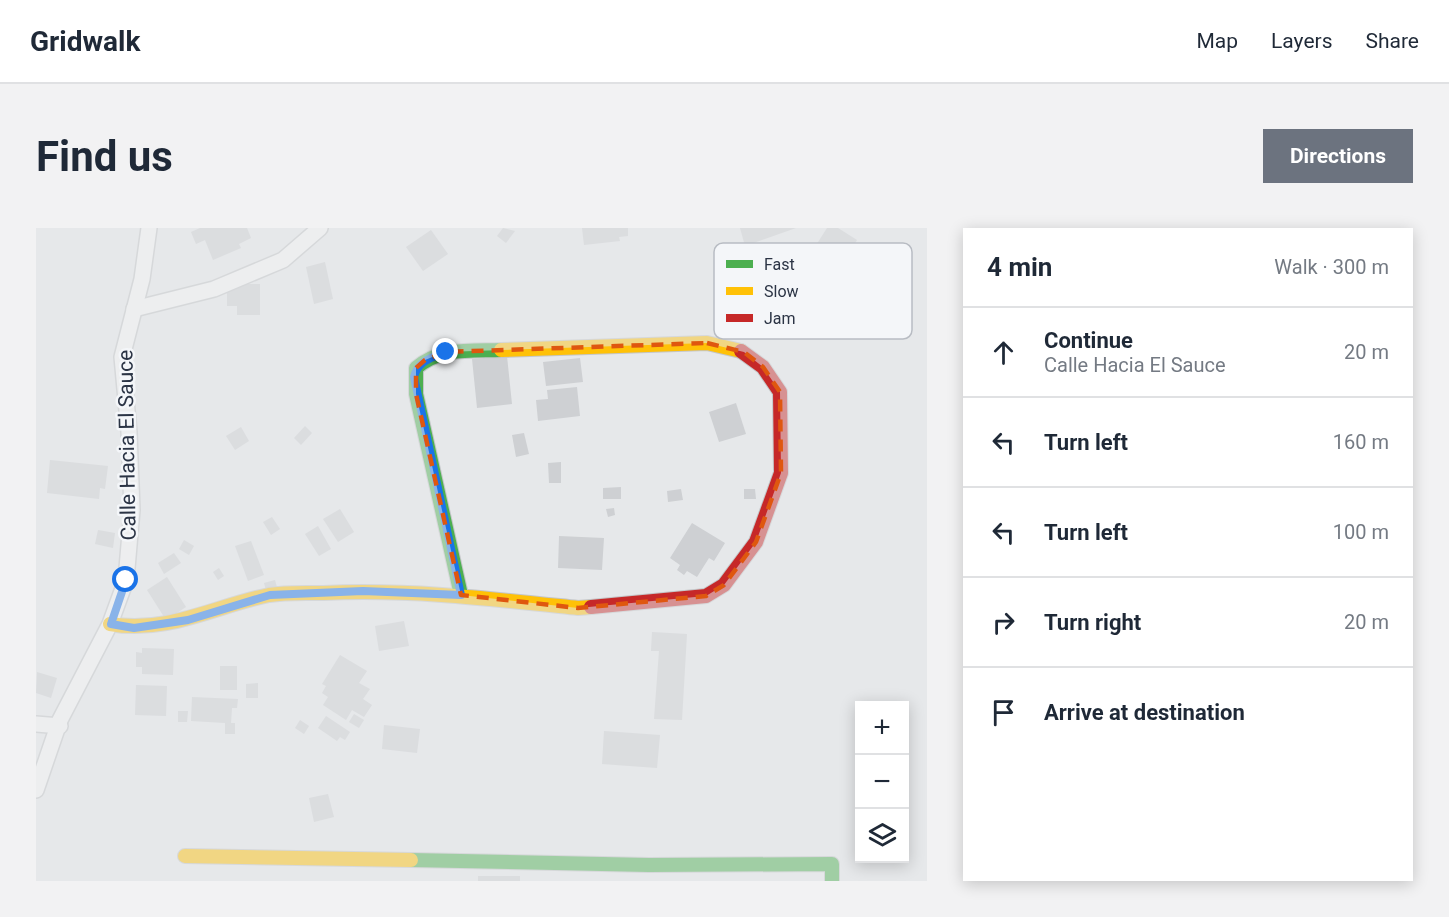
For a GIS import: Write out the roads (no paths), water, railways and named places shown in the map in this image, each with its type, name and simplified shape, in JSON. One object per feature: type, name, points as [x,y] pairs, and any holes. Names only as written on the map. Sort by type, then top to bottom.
[{"type":"street","name":"Calle Hacia El Sauce","points":[[36,790],[60,726],[60,720],[111,624],[126,580],[132,510],[129,432],[122,357],[134,309],[149,228]]},
{"type":"street","points":[[134,309],[214,289],[283,260],[320,228]]},
{"type":"street","points":[[111,624],[134,628],[188,620],[270,595],[363,591],[461,595],[578,608],[706,596],[724,585],[756,542],[781,473],[780,392],[763,367],[744,352],[707,343],[446,352],[425,360],[416,368],[416,394],[461,595]]},
{"type":"street","points":[[36,724],[60,726]]},
{"type":"street","points":[[185,856],[649,873],[832,864],[832,881]]}]
